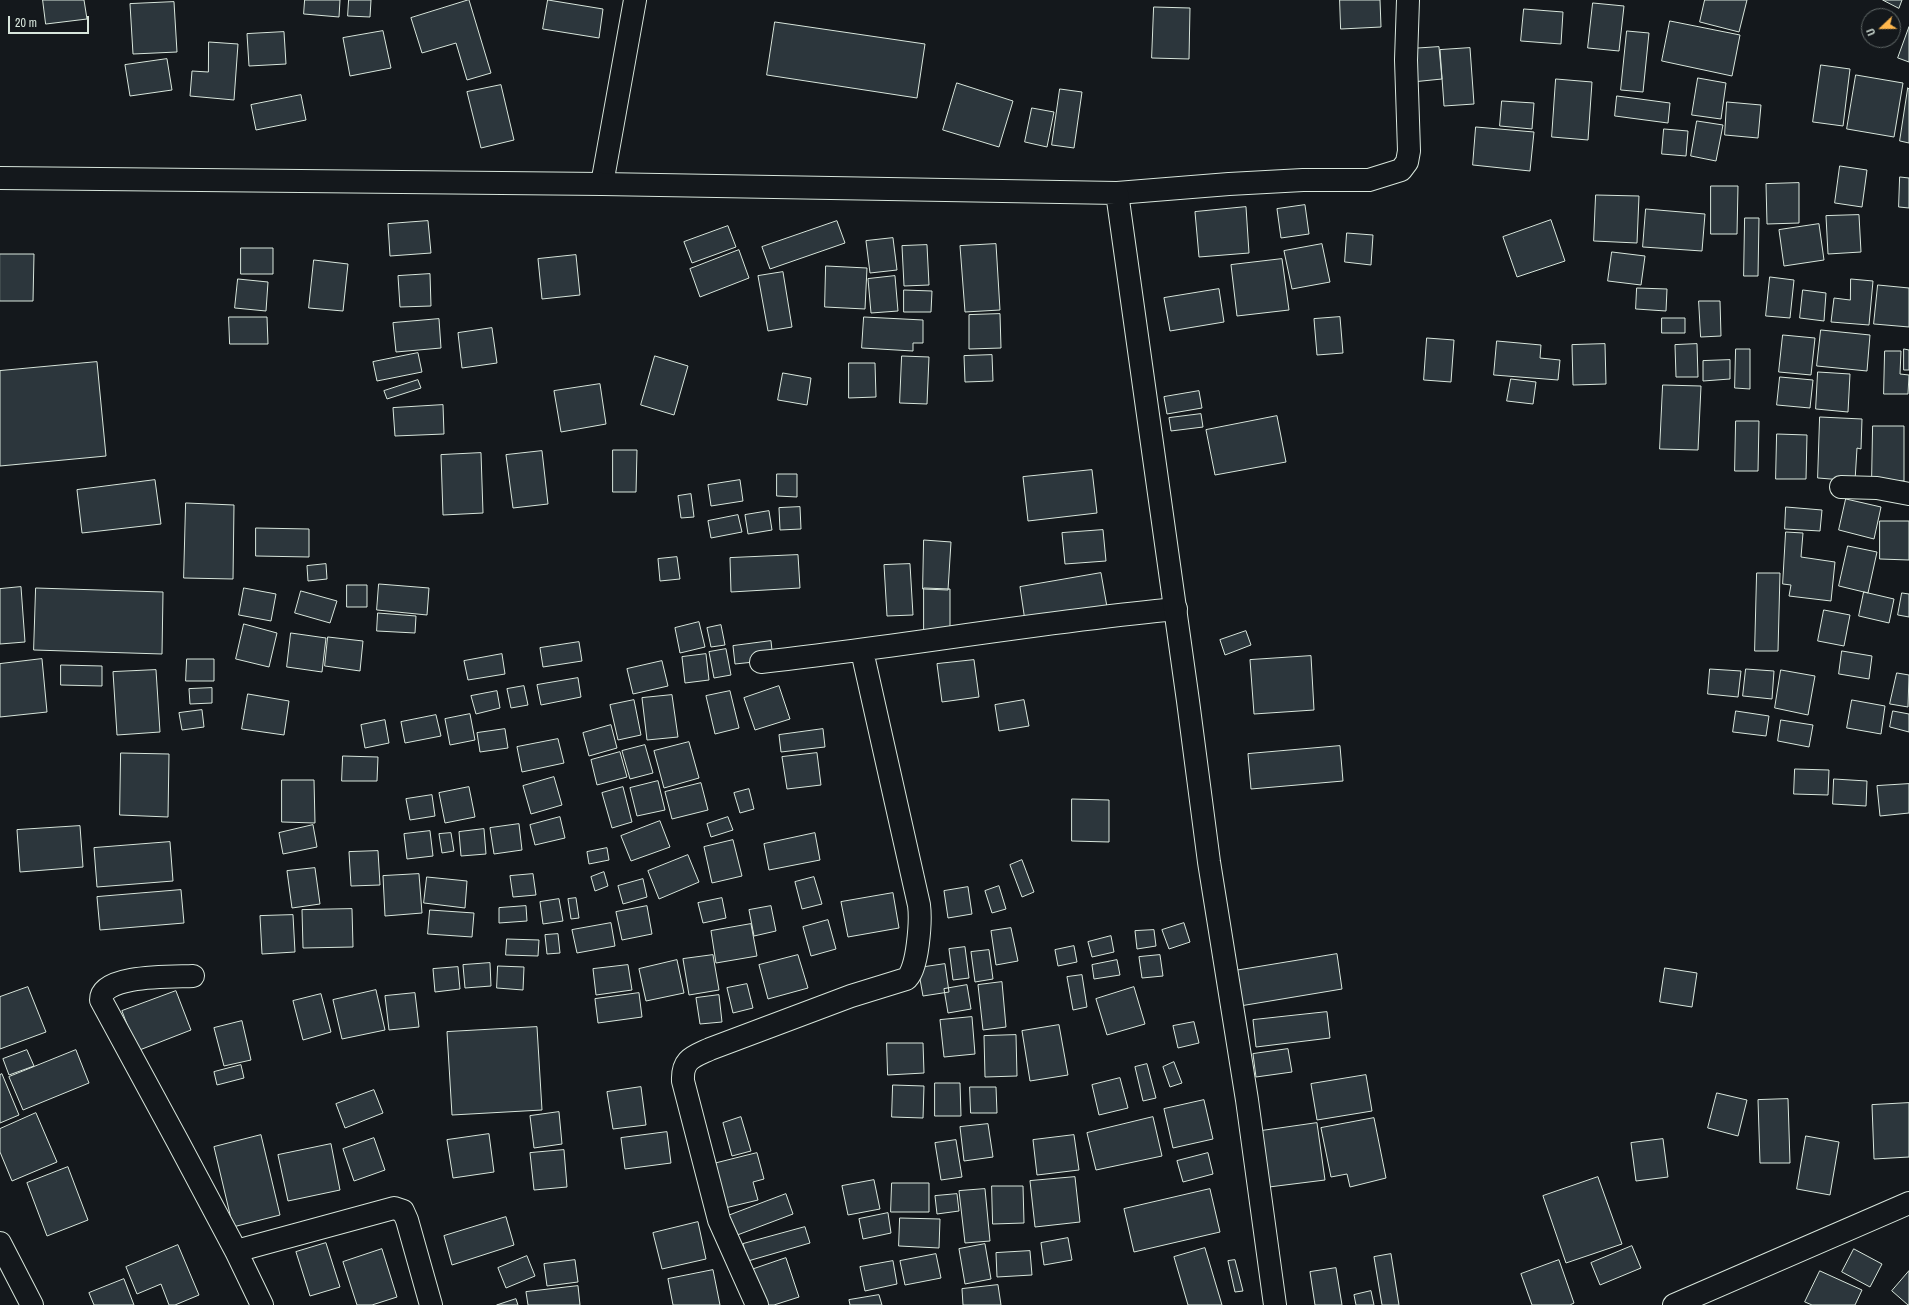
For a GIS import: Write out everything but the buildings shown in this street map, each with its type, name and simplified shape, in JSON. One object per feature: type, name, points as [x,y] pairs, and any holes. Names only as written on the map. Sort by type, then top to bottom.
[{"type":"street","points":[[602,184],[635,0]]},
{"type":"street","points":[[0,178],[602,184],[1117,193],[1303,180],[1357,181],[1380,178],[1401,170],[1407,162],[1409,151],[1406,60],[1408,0]]},
{"type":"street","points":[[1117,193],[1176,609],[1209,862],[1247,1100],[1276,1305]]},
{"type":"street","points":[[1841,487],[1876,488],[1909,494]]},
{"type":"street","points":[[761,662],[862,651],[1100,616],[1176,609]]},
{"type":"street","points":[[757,1305],[719,1220],[683,1081],[683,1069],[690,1059],[710,1049],[851,996],[907,979],[912,969],[918,938],[919,905],[862,651]]},
{"type":"street","points":[[193,976],[126,980],[103,992],[101,1000],[236,1251],[262,1305]]},
{"type":"street","points":[[1674,1305],[1909,1203]]},
{"type":"street","points":[[236,1251],[394,1208],[403,1211],[407,1220],[432,1305]]},
{"type":"street","points":[[0,1243],[32,1305]]}]
